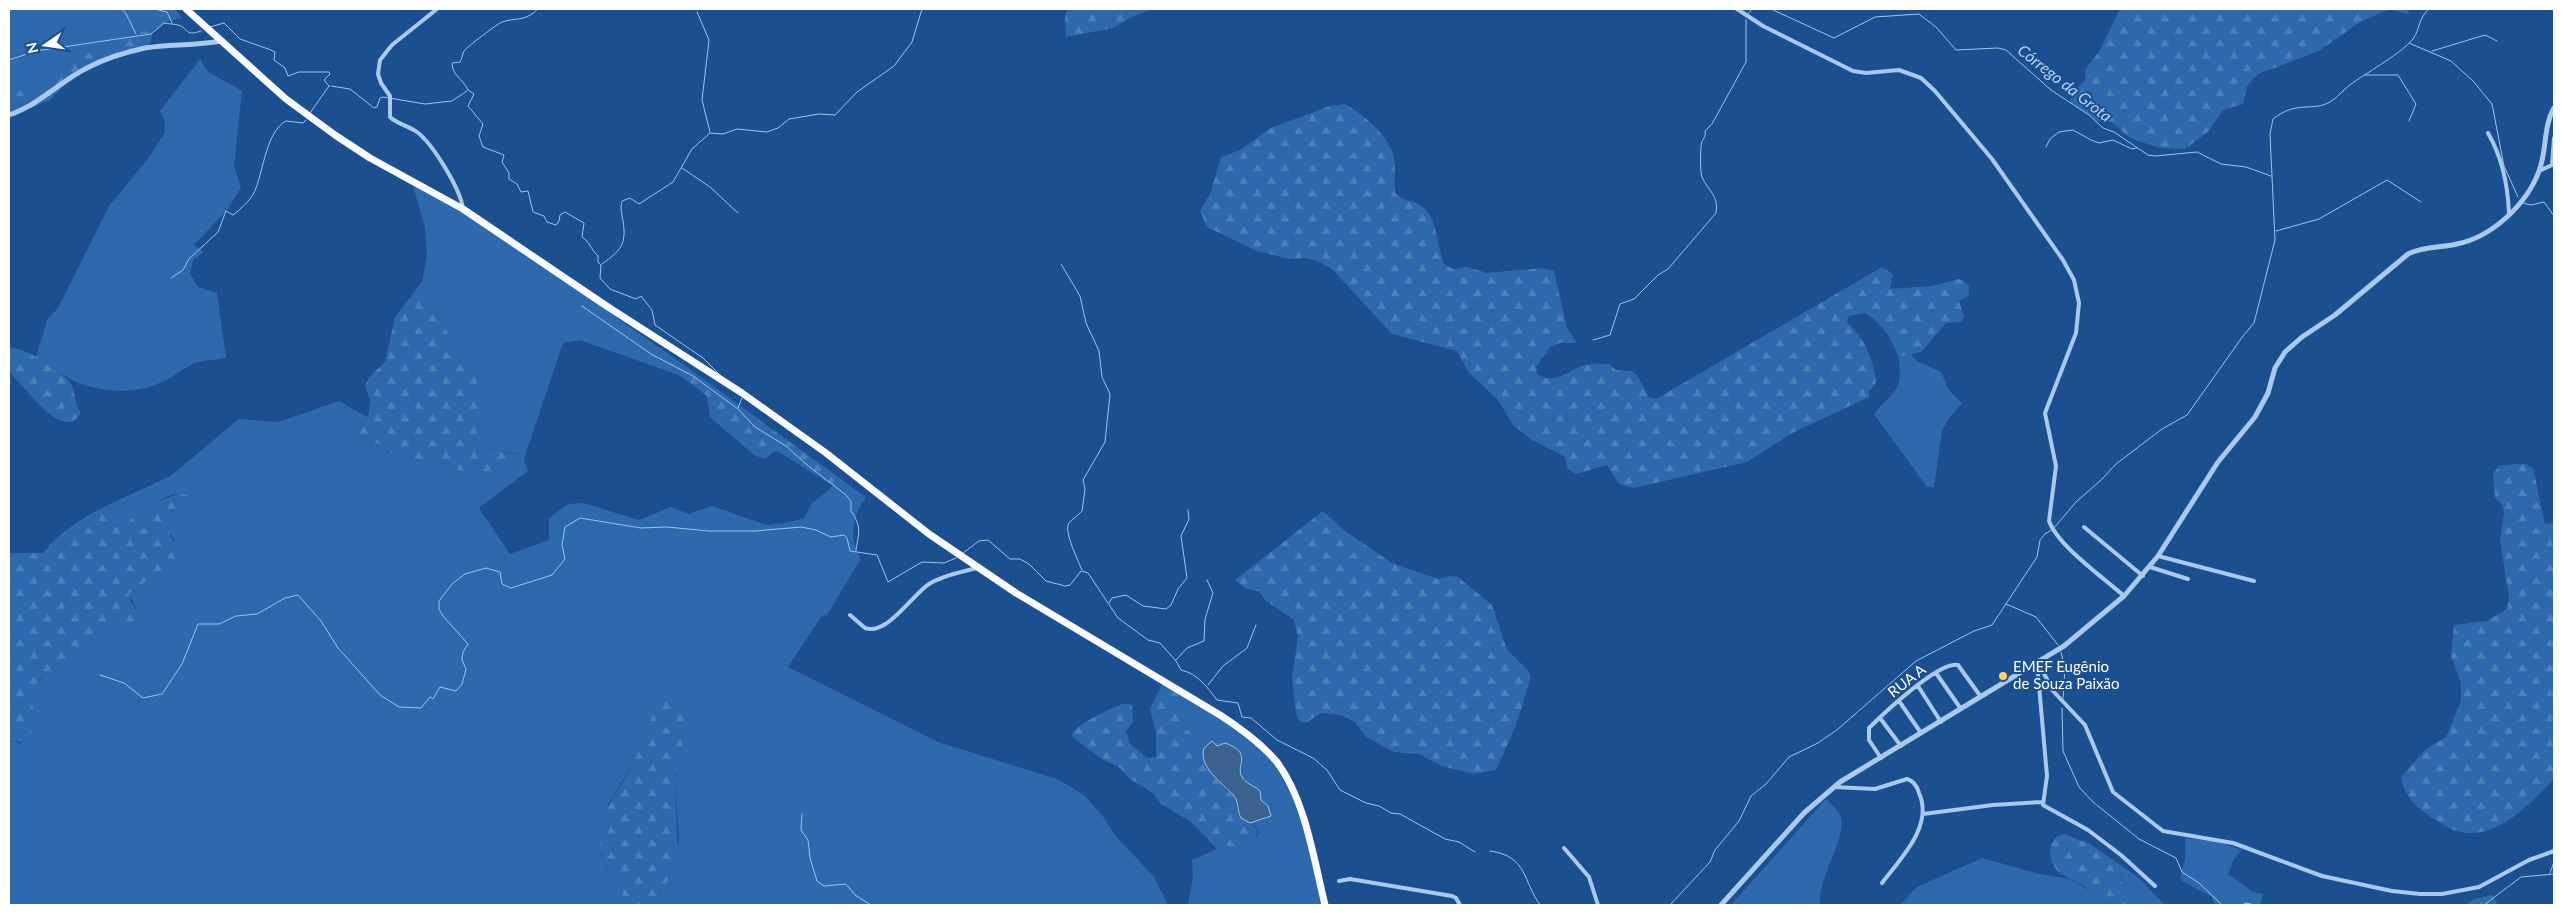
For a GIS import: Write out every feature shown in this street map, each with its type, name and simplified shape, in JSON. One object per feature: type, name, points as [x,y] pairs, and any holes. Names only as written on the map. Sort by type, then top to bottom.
[{"type":"highway","points":[[186,9],[286,99],[335,135],[370,158],[463,209],[601,302],[742,393],[826,453],[928,534],[977,568],[1080,634],[1220,715],[1261,746],[1282,770],[1297,800],[1325,905]]},
{"type":"street","points":[[437,9],[392,45],[380,60],[378,67],[379,79],[390,96],[391,119],[417,132],[436,154],[461,198],[463,209]]},
{"type":"street","points":[[1736,9],[1787,39],[1853,71],[1866,73],[1899,70],[1921,78],[1956,114],[1992,159],[2069,269],[2079,303],[2078,326],[2045,414],[2056,466],[2056,482],[2050,512],[2051,526],[2068,546],[2124,596]]},
{"type":"street","points":[[9,115],[37,103],[88,68],[124,54],[145,48],[190,46],[221,41]]},
{"type":"street","points":[[1721,905],[1804,813],[1834,787],[2037,663],[2085,630],[2124,596],[2150,567],[2218,462],[2255,418],[2268,393],[2275,368],[2291,345],[2335,315],[2408,254],[2418,249],[2468,241],[2491,228],[2509,214],[2526,195],[2539,171],[2548,124],[2554,108]]},
{"type":"street","points":[[2488,133],[2497,148],[2502,165],[2506,182],[2509,214]]},
{"type":"street","points":[[2539,171],[2552,165],[2554,138]]},
{"type":"street","points":[[2084,527],[2143,576]]},
{"type":"street","points":[[2158,556],[2254,581]]},
{"type":"street","points":[[2150,567],[2188,579]]},
{"type":"street","points":[[850,615],[865,628],[876,628],[904,609],[929,584],[977,568]]},
{"type":"street","points":[[2037,663],[2047,776],[2046,790],[2042,802]]},
{"type":"street","points":[[2037,663],[2053,691],[2084,725],[2113,792],[2164,831],[2182,836],[2213,838],[2234,843],[2322,876],[2405,893],[2442,894],[2479,887],[2529,860],[2554,851]]},
{"type":"street","name":"RUA A","points":[[1881,758],[1870,740],[1869,728],[1899,701],[1946,665],[1958,665],[1981,697]]},
{"type":"street","points":[[1936,673],[1961,709]]},
{"type":"street","points":[[1918,686],[1941,722]]},
{"type":"street","points":[[1899,701],[1921,733]]},
{"type":"street","points":[[1880,718],[1901,746]]},
{"type":"street","points":[[1834,787],[1875,789],[1900,780],[1912,780],[1921,796],[1923,814],[1917,834],[1882,884]]},
{"type":"street","points":[[1923,814],[1993,805],[2042,802]]},
{"type":"street","points":[[2042,802],[2047,808],[2088,830],[2155,886]]},
{"type":"street","points":[[1564,848],[1589,877],[1598,905]]},
{"type":"street","points":[[1339,881],[1350,879],[1452,896],[1456,898],[1460,905]]},
{"type":"green space","points":[[9,9],[175,9],[182,18],[169,21],[153,30],[124,35],[111,44],[85,53],[52,79],[9,94]]},
{"type":"green space","points":[[1067,9],[1152,9],[1132,17],[1113,28],[1066,37],[1065,17]]},
{"type":"green space","points":[[2120,9],[2409,9],[2408,14],[2391,10],[2383,12],[2360,22],[2319,51],[2258,74],[2247,86],[2243,104],[2223,110],[2208,132],[2185,149],[2160,148],[2141,142],[2129,137],[2111,122],[2097,121],[2070,102],[2071,94],[2085,80],[2086,68],[2099,52]]},
{"type":"green space","points":[[153,30],[150,44],[91,67],[69,81],[50,100],[9,117],[9,94],[52,79],[85,53],[111,44],[124,35]]},
{"type":"green space","points":[[200,59],[207,71],[242,91],[234,166],[241,187],[228,209],[194,245],[204,252],[193,260],[190,274],[198,287],[217,293],[226,358],[197,363],[156,385],[135,390],[102,389],[81,384],[36,357],[47,320],[58,308],[109,206],[150,156],[165,132],[165,122],[160,111]]},
{"type":"green space","points":[[1345,104],[1375,126],[1387,141],[1394,158],[1395,193],[1402,198],[1421,205],[1429,213],[1435,227],[1444,264],[1453,269],[1467,267],[1487,273],[1542,268],[1554,271],[1567,328],[1577,343],[1560,343],[1550,347],[1536,367],[1537,374],[1543,377],[1554,378],[1588,364],[1609,364],[1616,370],[1631,371],[1637,375],[1649,397],[1656,399],[1882,267],[1893,274],[1890,289],[1932,286],[1959,279],[1964,281],[1969,286],[1969,295],[1959,301],[1964,317],[1961,322],[1946,323],[1921,352],[1898,357],[1890,338],[1876,321],[1865,313],[1849,316],[1847,322],[1863,342],[1873,366],[1876,383],[1869,391],[1869,397],[1792,433],[1747,462],[1634,488],[1619,484],[1607,465],[1576,474],[1567,469],[1565,457],[1532,440],[1513,425],[1498,400],[1469,373],[1457,351],[1392,334],[1332,269],[1317,261],[1304,258],[1289,259],[1257,251],[1207,227],[1200,211],[1210,194],[1221,157],[1240,150],[1271,128],[1330,106]]},
{"type":"green space","points":[[412,183],[483,224],[687,367],[681,376],[580,340],[563,343],[524,459],[528,471],[479,508],[510,554],[549,540],[549,518],[568,504],[583,503],[639,520],[671,507],[689,514],[712,506],[766,525],[786,523],[804,518],[812,503],[829,490],[838,477],[866,497],[859,508],[853,532],[860,560],[827,615],[821,617],[788,667],[938,742],[1057,779],[1084,795],[1102,815],[1115,835],[1154,877],[1168,905],[640,905],[660,892],[679,842],[675,781],[689,712],[635,760],[608,805],[601,855],[608,871],[634,905],[9,905],[9,741],[21,743],[33,708],[32,695],[37,683],[44,675],[75,661],[91,646],[93,636],[96,633],[134,622],[140,617],[129,594],[151,578],[164,575],[174,560],[174,540],[167,527],[190,502],[189,496],[181,494],[163,498],[121,526],[112,525],[104,507],[172,475],[239,419],[279,422],[339,401],[365,416],[355,443],[378,443],[388,453],[487,477],[517,454],[474,446],[480,419],[422,282],[427,255],[425,227]]},
{"type":"green space","points":[[422,282],[439,319],[480,386],[480,419],[474,446],[519,455],[487,477],[388,453],[378,443],[361,447],[355,443],[365,416],[368,417],[370,401],[365,385],[370,376],[385,362],[395,317]]},
{"type":"green space","points":[[9,348],[16,348],[43,360],[67,379],[73,388],[77,406],[81,413],[74,420],[67,422],[52,416],[16,379],[8,366]]},
{"type":"green space","points":[[1911,354],[1917,361],[1941,372],[1949,390],[1962,403],[1949,418],[1942,431],[1934,487],[1927,487],[1874,414],[1896,389],[1900,377],[1898,357]]},
{"type":"green space","points":[[687,367],[838,477],[832,485],[777,451],[765,459],[754,455],[710,417],[707,396],[681,376]]},
{"type":"green space","points":[[2526,464],[2533,468],[2545,524],[2554,523],[2554,779],[2510,820],[2483,832],[2468,833],[2453,830],[2424,812],[2405,791],[2401,777],[2426,749],[2446,737],[2461,701],[2461,683],[2451,656],[2454,625],[2487,621],[2507,609],[2509,598],[2500,540],[2504,513],[2502,504],[2495,498],[2493,474],[2499,466]]},
{"type":"green space","points":[[180,493],[189,496],[190,502],[167,527],[178,552],[168,574],[151,578],[129,594],[131,602],[141,617],[134,622],[96,633],[93,636],[91,646],[75,661],[40,678],[32,695],[33,708],[37,713],[32,731],[22,741],[9,741],[9,553],[43,553],[71,527],[104,507],[112,525],[121,526],[159,501]]},
{"type":"green space","points":[[1323,511],[1345,531],[1392,563],[1438,579],[1449,576],[1458,577],[1492,605],[1507,650],[1528,670],[1531,677],[1516,725],[1496,770],[1474,774],[1442,766],[1419,754],[1394,752],[1366,737],[1355,722],[1341,715],[1321,713],[1306,723],[1299,721],[1296,713],[1292,678],[1298,637],[1294,620],[1265,600],[1260,592],[1245,588],[1235,580]]},
{"type":"green space","points":[[1162,684],[1185,697],[1180,712],[1183,725],[1195,737],[1201,755],[1214,777],[1235,798],[1239,816],[1258,829],[1255,840],[1233,856],[1229,856],[1217,849],[1191,822],[1160,803],[1153,793],[1130,779],[1119,767],[1102,759],[1072,735],[1085,722],[1101,713],[1122,704],[1132,705],[1133,722],[1126,731],[1130,744],[1147,758],[1156,757],[1156,732],[1150,709]]},
{"type":"green space","points":[[672,694],[686,701],[689,712],[675,781],[678,862],[666,884],[650,902],[634,905],[621,892],[603,858],[600,843],[601,828],[611,801],[635,759],[653,714],[661,702]]},
{"type":"green space","points":[[1185,697],[1245,737],[1263,752],[1276,768],[1287,786],[1302,824],[1322,905],[1188,905],[1193,877],[1192,860],[1217,849],[1229,856],[1233,856],[1255,840],[1259,832],[1257,827],[1248,822],[1230,792],[1214,777],[1201,755],[1195,737],[1183,725],[1180,712]]},
{"type":"green space","points":[[1826,799],[1838,811],[1842,822],[1841,832],[1823,882],[1820,905],[1731,905]]},
{"type":"green space","points":[[2065,834],[2090,844],[2125,868],[2121,879],[2126,905],[2108,905],[2084,886],[2058,872],[2052,863],[2051,845],[2057,836]]},
{"type":"green space","points":[[2185,838],[2219,842],[2242,850],[2235,857],[2228,874],[2253,892],[2263,894],[2260,905],[2215,905],[2212,897],[2182,881],[2180,878],[2185,859]]},
{"type":"green space","points":[[1982,858],[2039,874],[2070,879],[2097,895],[2108,905],[1900,905],[1917,887]]},
{"type":"green space","points":[[2125,868],[2140,879],[2165,905],[2126,905],[2122,881]]},
{"type":"green space","points":[[2492,895],[2498,905],[2465,905],[2474,899]]},
{"type":"shaded area","points":[[1212,741],[1217,746],[1225,743],[1238,750],[1242,758],[1241,775],[1260,791],[1261,800],[1268,806],[1271,816],[1250,823],[1241,818],[1236,798],[1213,775],[1205,762],[1204,748]]},
{"type":"waterway","points":[[121,9],[125,12],[136,34]]},
{"type":"waterway","points":[[154,9],[167,12],[172,23]]},
{"type":"waterway","points":[[468,90],[454,71],[452,63],[460,62],[466,49],[502,22],[525,18],[538,9]]},
{"type":"waterway","points":[[602,264],[618,251],[623,242],[622,201],[630,198],[639,204],[673,182],[692,149],[710,133],[723,134],[737,129],[767,132],[778,128],[789,119],[819,114],[835,115],[857,92],[894,66],[912,42],[922,9]]},
{"type":"waterway","points":[[1748,14],[1752,9]]},
{"type":"waterway","name":"Córrego da Grota","points":[[1771,9],[1834,38],[1875,17],[1919,14],[1936,27],[1956,50],[1998,48],[2006,50],[2051,90],[2089,115],[2103,128],[2114,132],[2148,155],[2197,152],[2221,164],[2246,167],[2271,176]]},
{"type":"waterway","points":[[1670,905],[1710,862],[1715,850],[1739,821],[1751,796],[1766,784],[1789,757],[1818,743],[1838,729],[1916,661],[1974,631],[1992,625],[2037,557],[2040,540],[2045,534],[2053,529],[2076,502],[2116,464],[2162,429],[2187,415],[2254,323],[2275,240],[2270,134],[2273,119],[2290,110],[2323,105],[2333,100],[2351,84],[2394,56],[2408,44],[2413,39],[2423,16],[2429,9]]},
{"type":"waterway","points":[[697,12],[709,40],[702,100],[710,132]]},
{"type":"waterway","points":[[1593,340],[1610,335],[1620,304],[1634,299],[1658,275],[1668,269],[1716,213],[1716,202],[1701,175],[1701,144],[1705,131],[1712,124],[1746,62],[1746,20]]},
{"type":"waterway","points":[[9,60],[36,51],[151,34],[164,23],[181,26],[189,33],[201,31]]},
{"type":"waterway","points":[[210,27],[224,23],[240,39],[275,52],[274,60],[285,68],[288,76],[299,72],[329,72],[330,74],[324,80],[329,86]]},
{"type":"waterway","points":[[2432,51],[2485,35],[2497,41]]},
{"type":"waterway","points":[[2409,43],[2451,61],[2474,82],[2492,104],[2504,166],[2518,197]]},
{"type":"waterway","points":[[2365,75],[2398,75],[2416,104],[2409,121]]},
{"type":"waterway","points":[[310,113],[329,86]]},
{"type":"waterway","points":[[331,86],[350,89],[374,108],[377,107],[380,98],[383,97],[425,104],[452,101],[467,91]]},
{"type":"waterway","points":[[468,90],[474,94],[468,106],[483,124],[479,136],[483,147],[504,155],[502,162],[509,173],[509,179],[517,184],[521,192],[528,191],[533,212],[544,216],[547,222],[556,225],[560,215],[565,212],[584,223],[582,237],[598,256],[598,262],[601,265],[600,278],[610,289],[636,299],[641,296],[652,310],[655,325],[703,358],[721,376]]},
{"type":"waterway","points":[[171,278],[183,270],[189,259],[218,232],[226,211],[233,215],[252,196],[274,133],[286,121],[303,123],[306,120]]},
{"type":"waterway","points":[[2046,147],[2050,139],[2059,132],[2073,130],[2099,143],[2113,140],[2132,149],[2137,148]]},
{"type":"waterway","points":[[682,168],[710,187],[738,213]]},
{"type":"waterway","points":[[2276,231],[2319,219],[2387,180],[2421,202]]},
{"type":"waterway","points":[[2523,203],[2531,205],[2544,202],[2554,216]]},
{"type":"waterway","points":[[1061,264],[1080,296],[1086,323],[1099,351],[1102,377],[1110,394],[1105,442],[1083,480],[1085,489],[1082,511],[1068,525],[1070,540],[1082,570]]},
{"type":"waterway","points":[[582,306],[651,354],[693,376],[738,409],[755,427],[786,446],[846,495],[851,501],[851,511],[858,526],[859,534],[856,550]]},
{"type":"waterway","points":[[738,408],[742,398]]},
{"type":"waterway","points":[[1109,603],[1112,598],[1126,595],[1143,606],[1166,609],[1171,605],[1178,589],[1187,578],[1181,536],[1189,519],[1188,510]]},
{"type":"waterway","points":[[100,675],[124,683],[143,698],[162,694],[182,664],[198,624],[219,624],[236,616],[257,614],[285,598],[298,595],[321,621],[338,648],[380,695],[399,707],[421,708],[430,697],[433,699],[440,687],[456,691],[462,684],[466,669],[462,660],[463,652],[468,644],[439,609],[439,601],[452,584],[465,574],[486,568],[500,572],[502,584],[511,588],[552,575],[565,559],[562,545],[565,527],[580,518],[641,528],[667,527],[709,531],[755,531],[801,527],[816,530],[831,537],[844,535],[847,538],[850,551],[877,555],[888,582],[922,562],[944,563],[956,558]]},
{"type":"waterway","points":[[963,553],[979,541],[988,540],[1010,559],[1020,559],[1029,564],[1046,581],[1065,586],[1070,585],[1081,571]]},
{"type":"waterway","points":[[1082,571],[1088,573],[1118,618],[1148,640],[1160,643],[1176,661],[1181,670],[1197,678],[1217,700],[1238,703],[1242,717],[1251,718],[1277,740],[1313,758],[1327,770],[1340,790],[1366,803],[1379,806],[1391,813],[1400,814],[1445,839],[1459,842],[1475,852]]},
{"type":"waterway","points":[[1176,660],[1187,648],[1204,641],[1205,619],[1213,593],[1207,580]]},
{"type":"waterway","points":[[2006,604],[2036,617],[2058,645]]},
{"type":"waterway","points":[[1208,685],[1223,666],[1247,648],[1256,625]]},
{"type":"waterway","points":[[2061,652],[2065,668],[2063,698]]},
{"type":"waterway","points":[[2062,708],[2063,751],[2079,787],[2093,802],[2139,839],[2176,858],[2182,872],[2199,883],[2222,905]]},
{"type":"waterway","points":[[802,814],[801,830],[808,840],[810,858],[817,881],[824,886],[846,884],[855,895],[871,905]]},
{"type":"waterway","points":[[1490,851],[1511,858],[1518,864],[1540,905]]},
{"type":"waterway","points":[[2550,873],[2554,862]]},
{"type":"waterway","points":[[2484,905],[2521,877],[2554,874]]},
{"type":"waterway","points":[[2241,905],[2247,903],[2254,905]]},
{"type":"place","name":"EMEF Eugênio de Souza Paixão","points":[[2003,676]]}]
